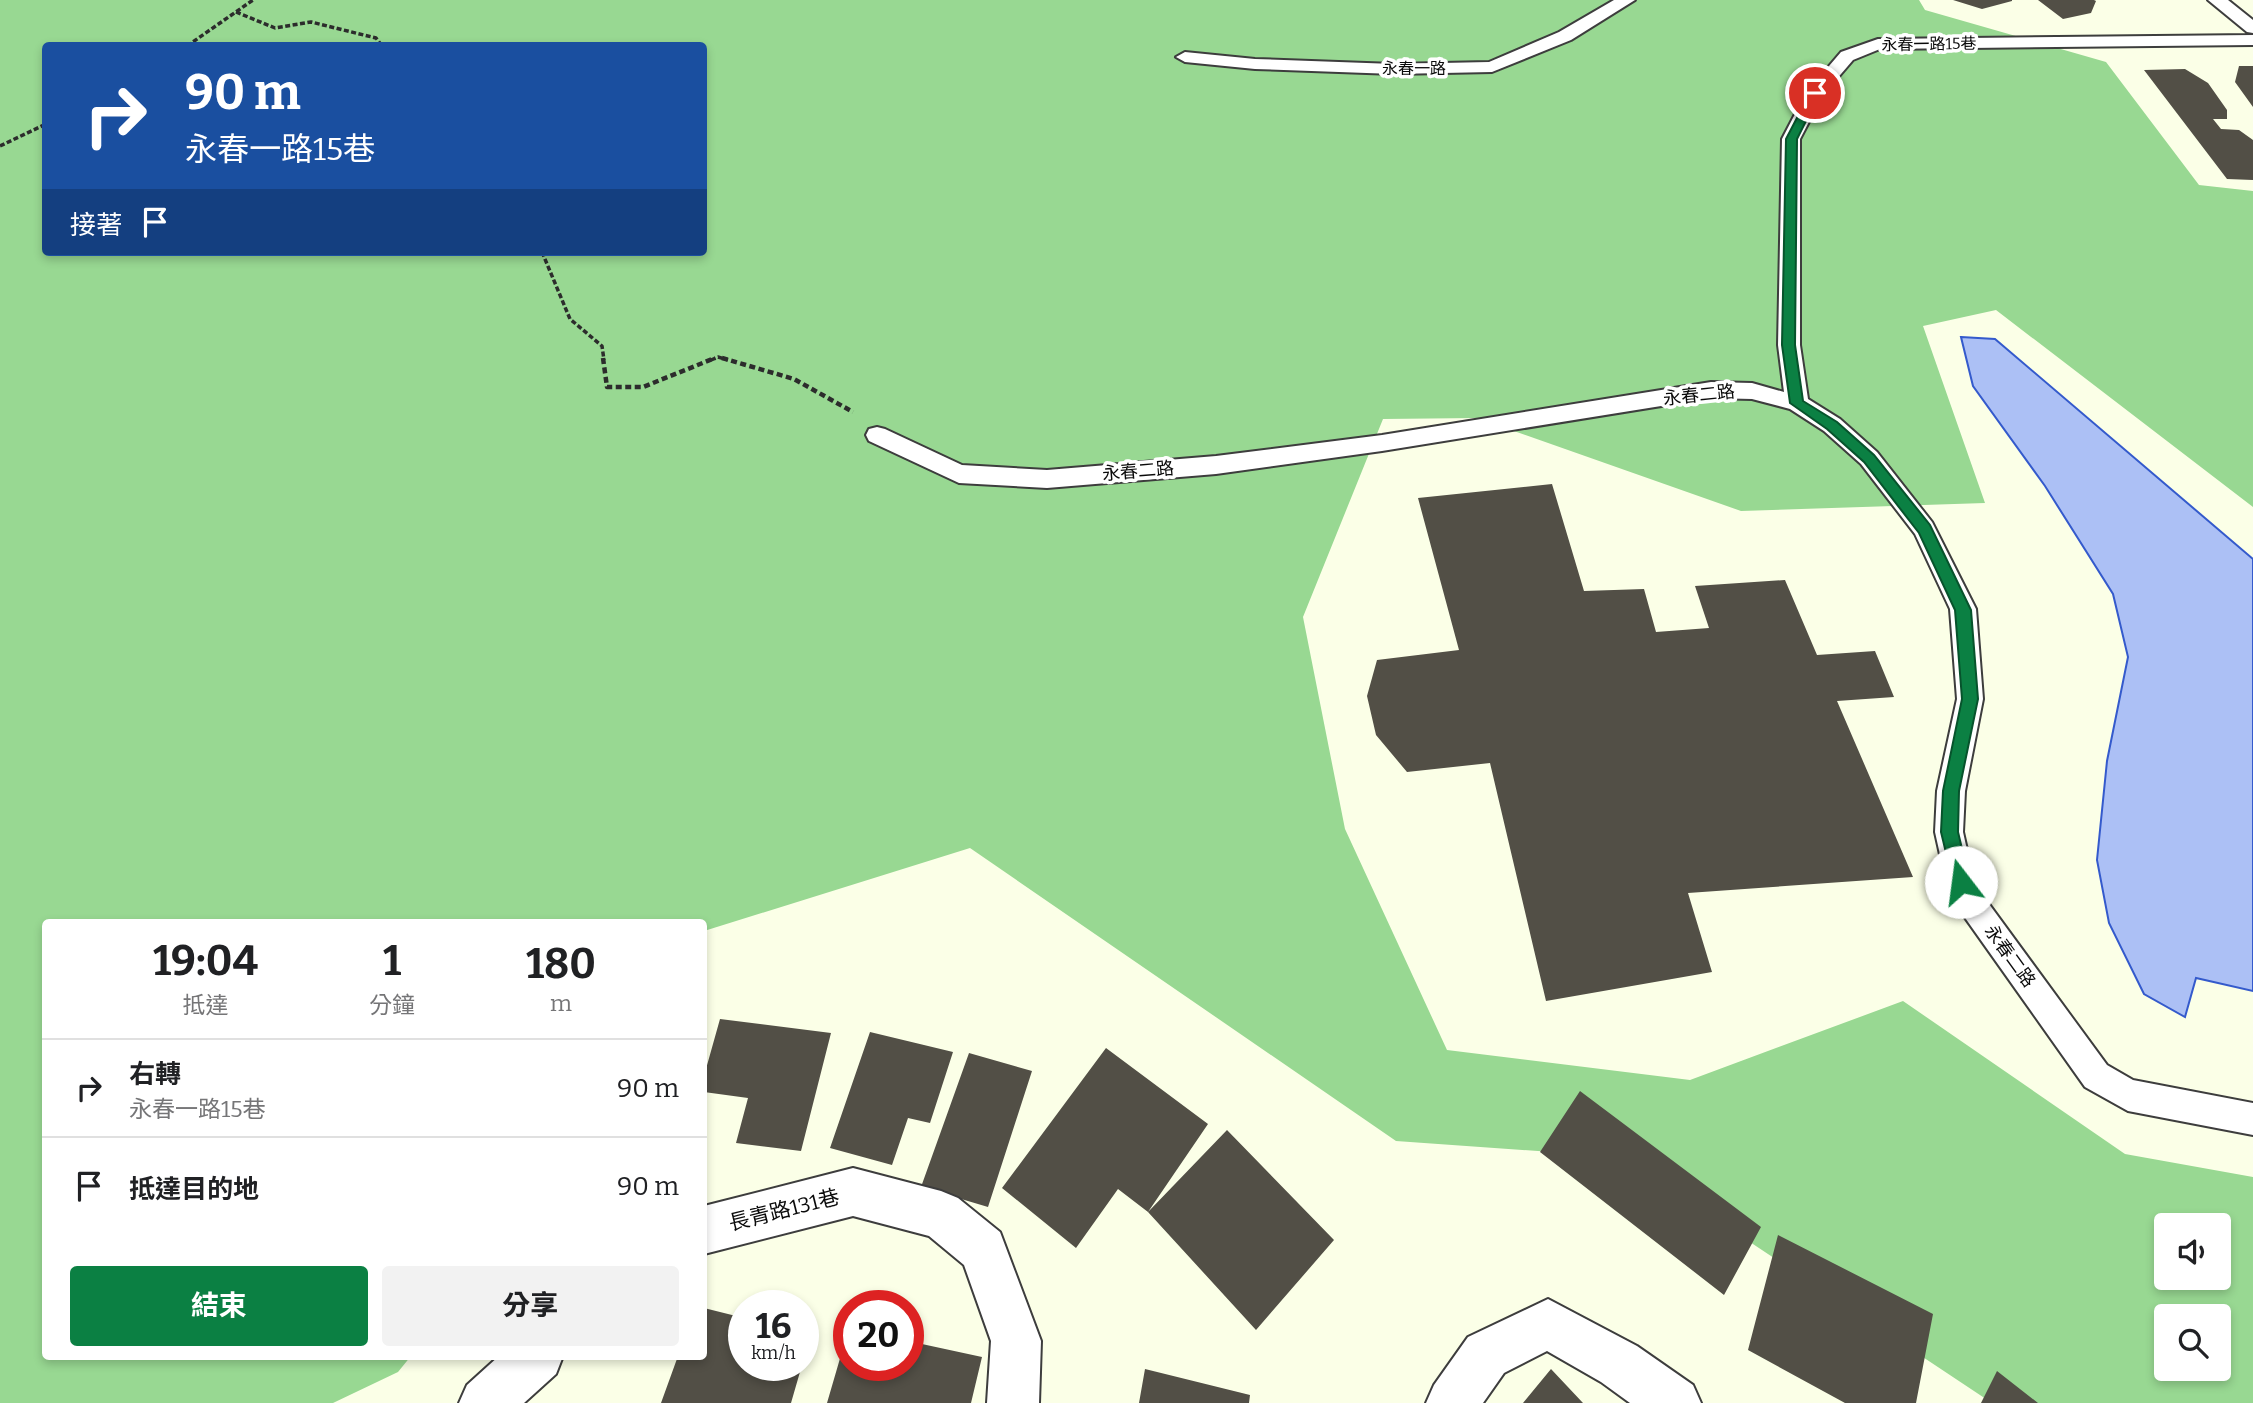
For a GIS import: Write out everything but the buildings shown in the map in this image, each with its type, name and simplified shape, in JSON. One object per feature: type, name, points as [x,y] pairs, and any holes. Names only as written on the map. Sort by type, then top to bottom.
[{"type":"street","name":"長青路131巷","points":[[707,1229],[853,1192],[941,1215],[983,1249],[1016,1341],[1013,1403]]},
{"type":"street","points":[[1452,1403],[1486,1355],[1548,1325],[1619,1364],[1675,1403]]},
{"type":"street","points":[[485,1403],[533,1360]]},
{"type":"lane","name":"永春一路","points":[[1185,57],[1255,64],[1394,69],[1492,67],[1565,36],[1626,0]]},
{"type":"lane","points":[[2217,0],[2253,29]]},
{"type":"lane","name":"永春一路15巷","points":[[1797,403],[1789,345],[1791,139],[1815,93],[1847,57],[1878,44],[2253,40]]},
{"type":"lane","name":"永春二路","points":[[877,435],[960,474],[1047,479],[1216,465],[1382,443],[1711,390],[1752,391],[1797,403],[1832,425],[1869,458],[1924,529],[1963,610],[1970,699],[1951,791],[1949,832],[1966,896],[2096,1076],[2128,1095],[2253,1119]]},
{"type":"path","points":[[193,42],[253,0]]},
{"type":"path","points":[[236,12],[275,28],[311,22],[376,38],[379,42]]},
{"type":"path","points":[[0,146],[42,126]]},
{"type":"path","points":[[544,256],[570,319],[602,346],[607,387],[643,387],[718,357],[794,379],[858,415],[877,435]]},
{"type":"green space","points":[[0,0],[1919,0],[1925,10],[2106,62],[2199,185],[2253,191],[2253,507],[1996,310],[1923,326],[1985,503],[1741,511],[1477,418],[1383,419],[1303,617],[1345,829],[1447,1050],[1690,1080],[1903,1001],[2125,1154],[2253,1177],[2253,1403],[1992,1403],[1622,1157],[1396,1141],[970,848],[707,930],[707,919],[42,919],[42,1360],[408,1360],[398,1372],[333,1403],[0,1403]]},
{"type":"water","points":[[1961,337],[1995,339],[2253,559],[2253,991],[2196,978],[2185,1017],[2144,994],[2109,923],[2097,860],[2107,761],[2128,657],[2113,594],[2045,486],[1973,386]]},
{"type":"route","points":[[1815,93],[1791,139],[1789,345],[1797,403],[1832,425],[1869,458],[1924,529],[1963,610],[1970,699],[1951,791],[1949,832],[1961,882]]}]
